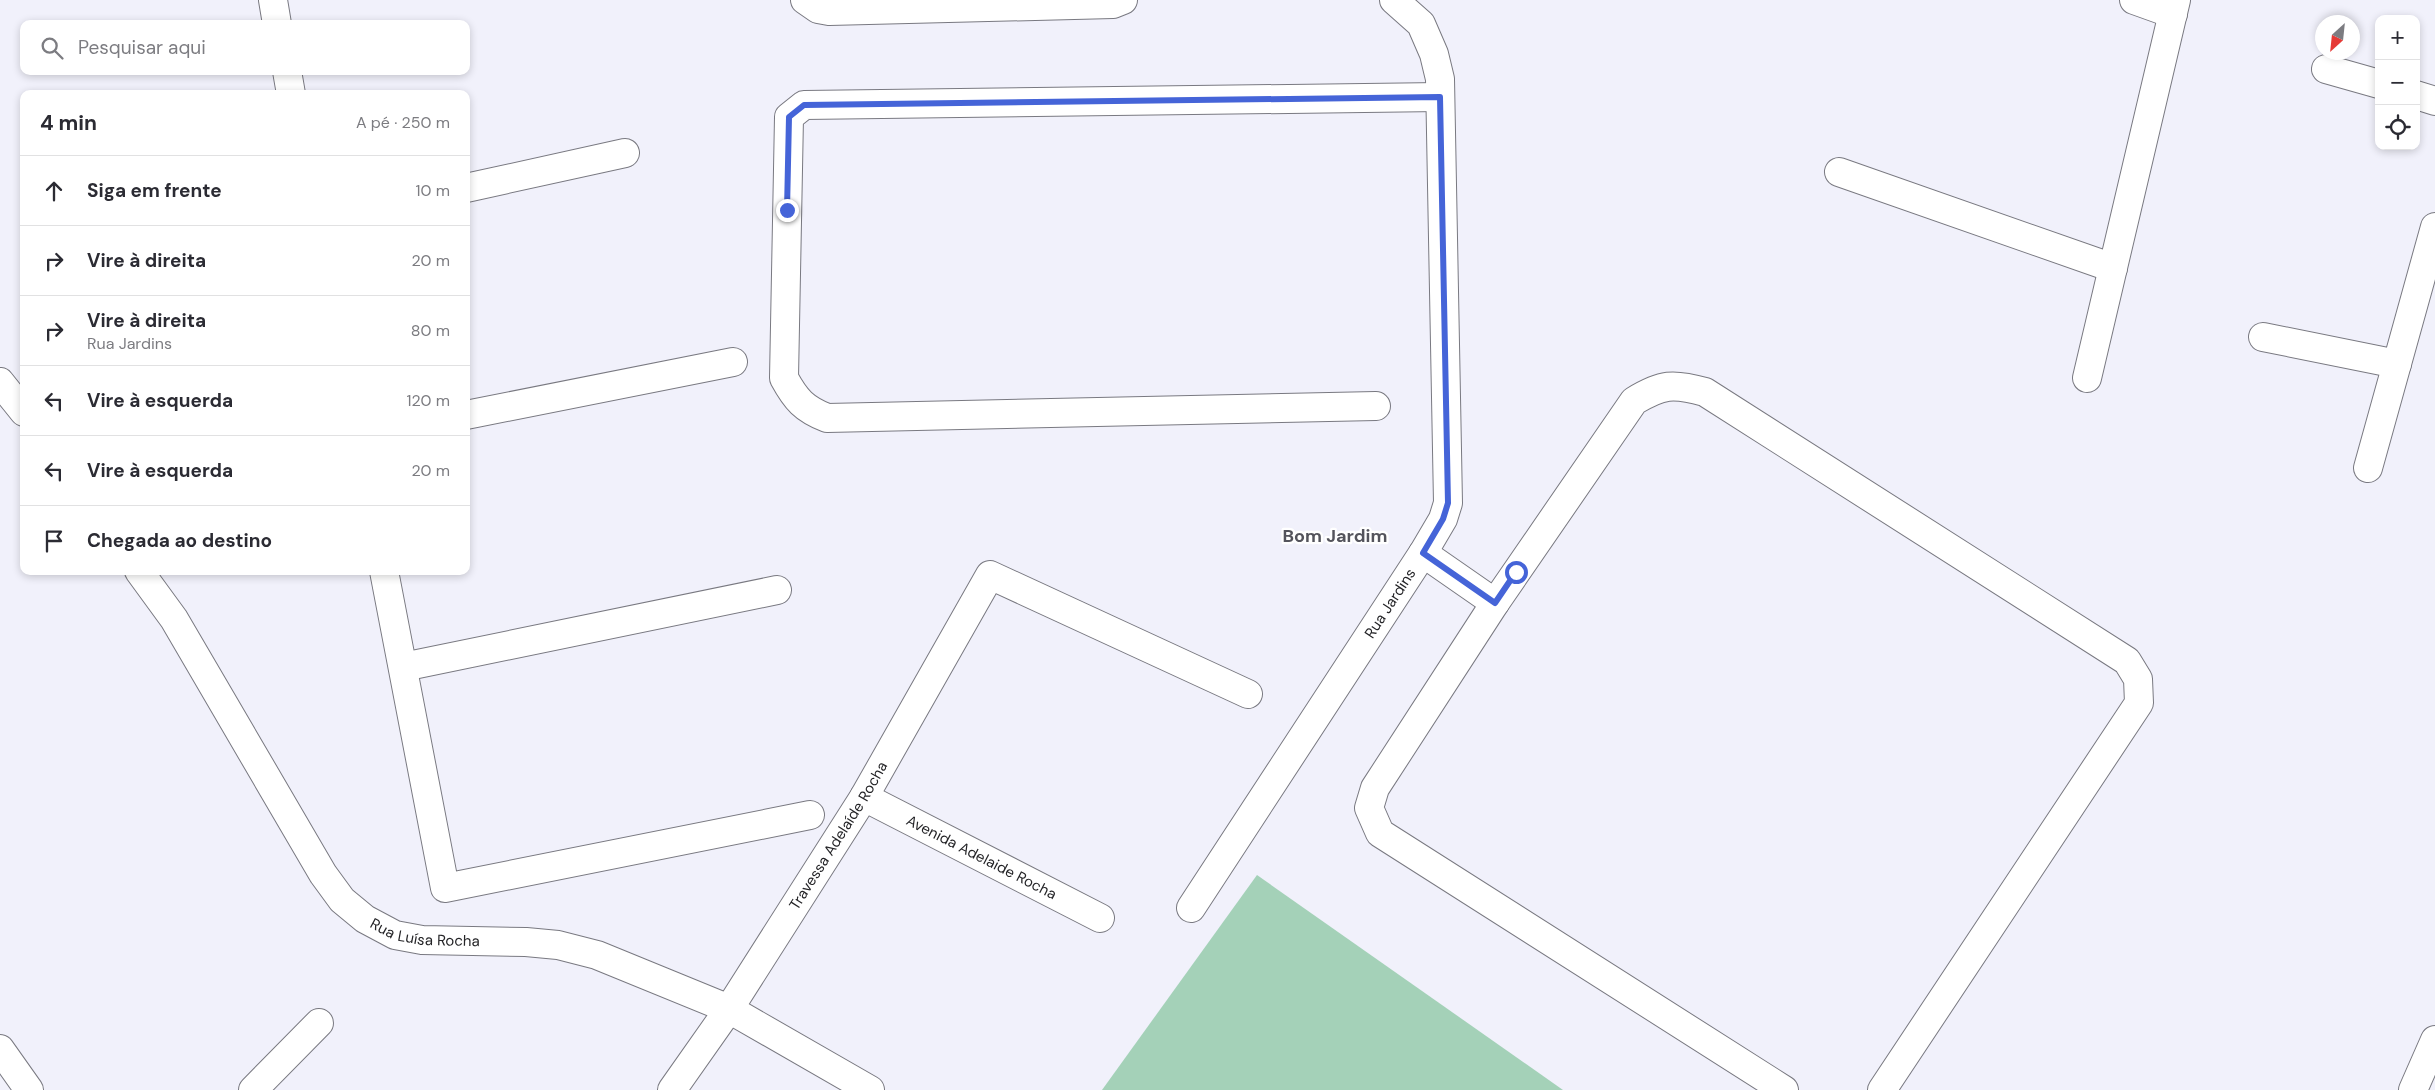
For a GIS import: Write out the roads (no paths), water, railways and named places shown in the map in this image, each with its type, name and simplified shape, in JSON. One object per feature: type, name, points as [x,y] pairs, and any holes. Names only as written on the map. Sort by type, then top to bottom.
[{"type":"street","points":[[273,0],[277,20]]},
{"type":"street","points":[[805,0],[818,9],[829,11],[1113,4],[1123,0]]},
{"type":"street","name":"Rua Jardins","points":[[1191,908],[1423,553],[1443,519],[1448,503],[1440,79],[1434,54],[1421,24],[1394,0]]},
{"type":"street","points":[[2087,378],[2174,7],[2134,0]]},
{"type":"street","points":[[2326,69],[2375,83]]},
{"type":"street","points":[[288,75],[290,90]]},
{"type":"street","points":[[2420,96],[2435,101]]},
{"type":"street","points":[[1376,406],[837,418],[827,418],[815,413],[806,408],[793,394],[784,378],[789,117],[804,105],[1440,97]]},
{"type":"street","points":[[470,187],[625,153]]},
{"type":"street","points":[[1838,172],[2113,268]]},
{"type":"street","points":[[2368,468],[2435,227]]},
{"type":"street","points":[[2263,337],[2397,364]]},
{"type":"street","points":[[470,414],[733,362]]},
{"type":"street","points":[[0,382],[20,407]]},
{"type":"street","points":[[1784,1090],[1380,833],[1369,808],[1375,788],[1495,603],[1634,401],[1654,389],[1681,386],[1705,392],[2127,660],[2138,679],[2139,703],[1882,1090]]},
{"type":"street","points":[[1423,553],[1495,603]]},
{"type":"street","name":"Rua Luísa Rocha","points":[[142,575],[174,619],[323,874],[342,900],[365,919],[395,935],[422,940],[526,942],[558,945],[597,955],[729,1009],[870,1090]]},
{"type":"street","points":[[385,575],[445,888],[810,816]]},
{"type":"street","name":"Travessa Adelaíde Rocha","points":[[672,1090],[729,1009],[864,797],[990,575],[1248,694]]},
{"type":"street","points":[[403,667],[777,590]]},
{"type":"street","name":"Avenida Adelaide Rocha","points":[[864,797],[1100,918]]},
{"type":"street","points":[[253,1090],[319,1023]]},
{"type":"street","points":[[2413,1090],[2435,1040]]},
{"type":"street","points":[[0,1048],[29,1090]]},
{"type":"district","name":"Bom Jardim","points":[[1335,536]]}]
